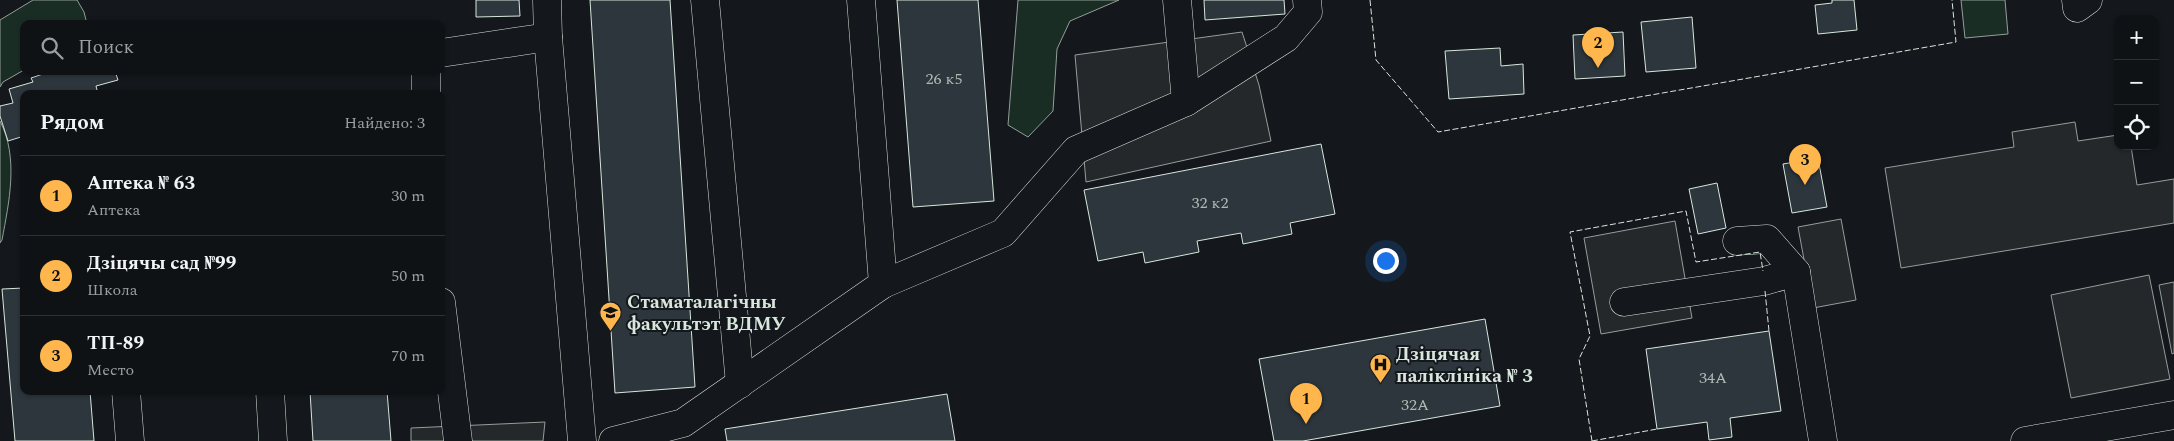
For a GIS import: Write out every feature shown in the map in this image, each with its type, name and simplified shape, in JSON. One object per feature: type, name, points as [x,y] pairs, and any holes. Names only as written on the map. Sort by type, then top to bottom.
[{"type":"lane","points":[[547,0],[548,37],[582,441]]},
{"type":"lane","points":[[704,0],[740,384]]},
{"type":"lane","points":[[861,0],[883,284]]},
{"type":"lane","points":[[1177,0],[1186,102]]},
{"type":"lane","points":[[613,441],[684,423],[883,284],[1002,233],[1076,150],[1186,102],[1286,38],[1308,12],[1307,0]]},
{"type":"lane","points":[[2076,0],[2077,8],[2088,0]]},
{"type":"lane","points":[[445,52],[548,37]]},
{"type":"lane","points":[[426,75],[426,90]]},
{"type":"lane","points":[[1737,241],[1767,239],[1796,272],[1823,441]]},
{"type":"lane","points":[[1624,302],[1764,281],[1796,272]]},
{"type":"lane","points":[[445,335],[458,441]]},
{"type":"lane","points":[[126,395],[130,441]]},
{"type":"lane","points":[[270,395],[273,441]]},
{"type":"lane","points":[[2025,441],[2174,415]]},
{"type":"green space","points":[[33,0],[77,0],[86,20],[20,20],[20,72],[3,82],[0,87],[0,20]]},
{"type":"green space","points":[[1018,0],[1119,0],[1070,21],[1057,49],[1053,111],[1028,137],[1008,125]]},
{"type":"green space","points":[[1961,0],[2005,0],[2008,34],[1965,38]]},
{"type":"green space","points":[[0,121],[6,135],[9,150],[11,180],[0,243]]},
{"type":"shaded area","points":[[1242,32],[1259,85],[1271,141],[1086,182],[1075,55]]},
{"type":"shaded area","points":[[2075,122],[2078,141],[2114,136],[2114,150],[2132,150],[2137,185],[2174,179],[2174,223],[1901,268],[1885,168],[2014,147],[2012,132]]},
{"type":"shaded area","points":[[1841,219],[1856,300],[1813,308],[1798,227]]},
{"type":"shaded area","points":[[1675,221],[1692,318],[1601,334],[1584,238]]},
{"type":"shaded area","points":[[2149,275],[2170,379],[2071,398],[2051,295]]},
{"type":"shaded area","points":[[2174,282],[2174,353],[2172,354],[2159,285]]},
{"type":"shaded area","points":[[545,422],[543,441],[411,441],[411,428]]},
{"type":"building","points":[[476,0],[519,0],[520,16],[476,17]]},
{"type":"building","points":[[590,0],[670,0],[695,387],[615,393]]},
{"type":"building","points":[[897,0],[978,0],[994,201],[913,207]]},
{"type":"building","points":[[1204,0],[1284,0],[1285,14],[1205,20]]},
{"type":"building","points":[[1832,0],[1854,0],[1857,30],[1818,34],[1815,5],[1832,3]]},
{"type":"building","points":[[1692,17],[1696,68],[1646,72],[1641,22]]},
{"type":"building","points":[[1623,32],[1625,76],[1575,79],[1573,35]]},
{"type":"building","points":[[1500,48],[1501,66],[1523,64],[1524,94],[1449,99],[1445,51]]},
{"type":"building","points":[[40,75],[116,75],[118,80],[96,86],[97,90],[20,90],[20,137],[8,141],[0,116],[0,106],[13,103],[9,89],[33,82],[31,78]]},
{"type":"building","points":[[1321,144],[1335,214],[1290,223],[1292,234],[1243,244],[1241,233],[1197,241],[1199,252],[1145,263],[1143,252],[1098,261],[1084,190]]},
{"type":"building","points":[[1818,158],[1827,207],[1792,213],[1783,164]]},
{"type":"building","points":[[1717,183],[1726,228],[1698,234],[1689,189]]},
{"type":"building","points":[[20,288],[20,395],[90,395],[94,441],[15,441],[2,289]]},
{"type":"building","name":"Дзіцячая паліклініка № 3","points":[[1485,319],[1500,406],[1303,441],[1274,441],[1259,359]]},
{"type":"building","points":[[1769,331],[1781,411],[1730,418],[1732,437],[1709,440],[1707,422],[1657,429],[1646,349]]},
{"type":"building","points":[[947,394],[955,441],[727,441],[725,429]]},
{"type":"building","points":[[310,395],[387,395],[391,441],[313,441]]},
{"type":"fence","points":[[1370,0],[1376,60],[1438,132],[1956,42],[1952,0]]},
{"type":"fence","points":[[1592,441],[1579,359],[1590,336],[1570,232],[1686,211],[1696,262],[1760,252],[1763,271]]},
{"type":"fence","points":[[1765,291],[1769,331]]},
{"type":"fence","points":[[1592,441],[1657,429]]},
{"type":"place","name":"Дзіцячы сад №99","points":[[1598,68]]},
{"type":"place","name":"ТП-89","points":[[1805,185]]},
{"type":"place","name":"Стаматалагічны факультэт ВДМУ","points":[[611,331]]},
{"type":"place","name":"Дзіцячая паліклініка № 3","points":[[1380,383]]},
{"type":"place","name":"Аптека № 63","points":[[1306,424]]}]
